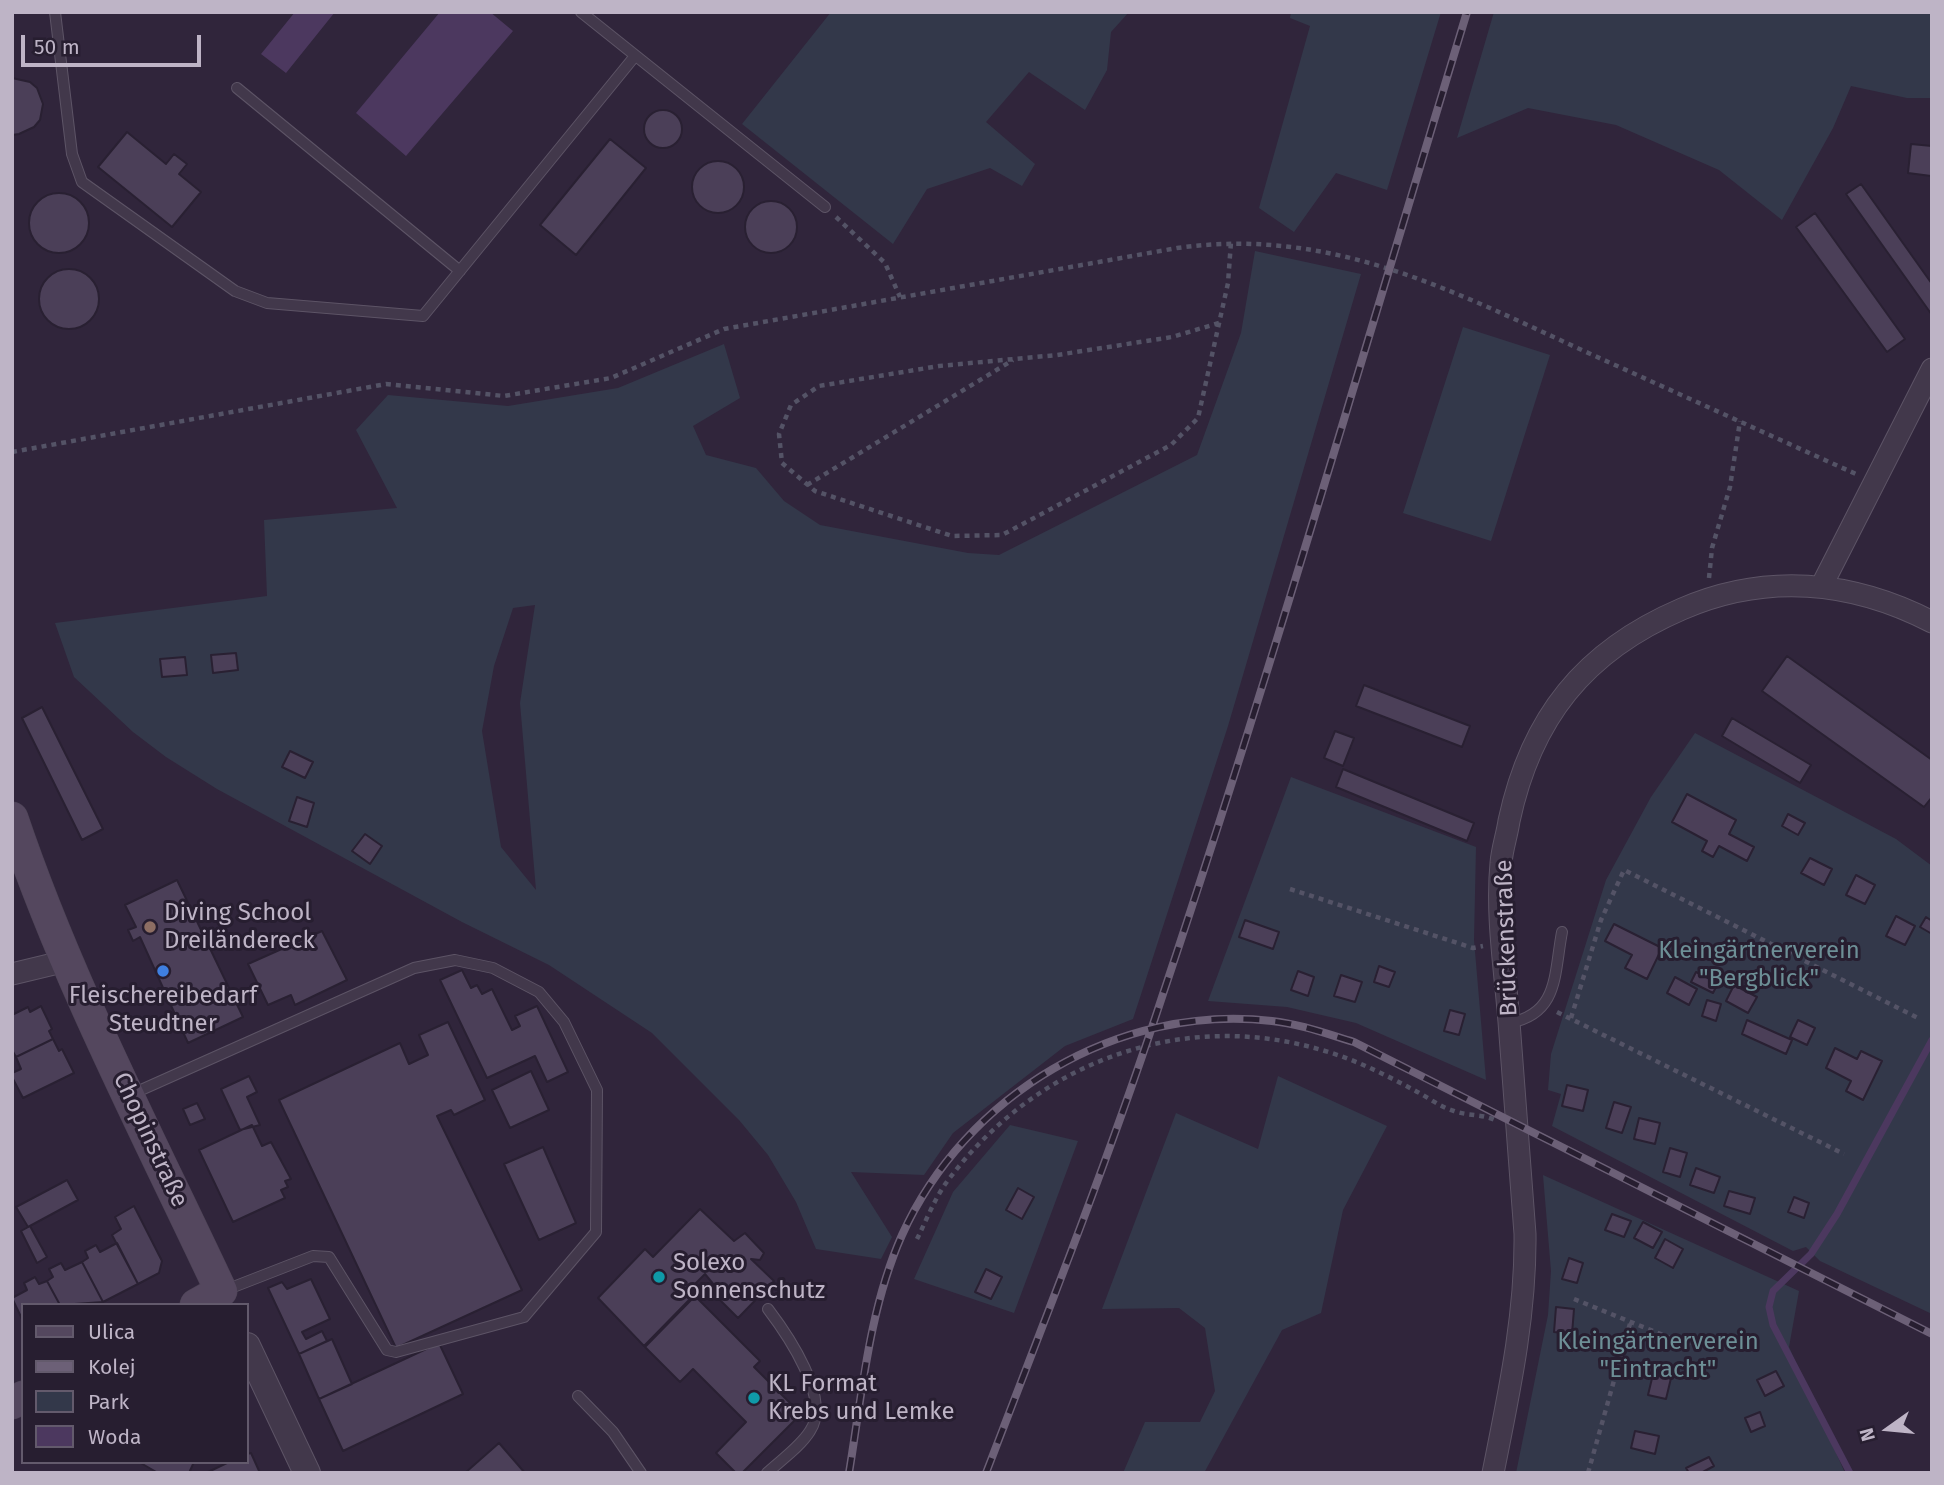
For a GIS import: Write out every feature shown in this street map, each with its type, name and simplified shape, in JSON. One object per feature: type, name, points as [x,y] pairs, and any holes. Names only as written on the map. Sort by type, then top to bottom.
[{"type":"main road","name":"Chopinstraße","points":[[12,818],[37,893],[129,1095],[215,1300]]},
{"type":"street","points":[[1822,585],[1932,369]]},
{"type":"street","name":"Brückenstraße","points":[[1493,1473],[1514,1370],[1525,1275],[1501,863],[1519,778],[1547,719],[1589,668],[1632,635],[1702,600],[1732,590],[1765,585],[1822,585],[1887,603],[1932,622]]},
{"type":"street","points":[[12,974],[66,961]]},
{"type":"street","points":[[248,1348],[307,1473]]},
{"type":"lane","points":[[55,12],[72,154],[82,182],[235,291],[267,303],[423,316],[635,56]]},
{"type":"lane","points":[[581,12],[825,207]]},
{"type":"lane","points":[[237,88],[460,271]]},
{"type":"lane","points":[[1509,1023],[1535,1016],[1549,999],[1562,932]]},
{"type":"lane","points":[[129,1095],[372,984],[414,968],[455,960],[494,968],[539,992],[564,1022],[597,1090],[596,1232],[524,1317],[396,1352],[387,1350],[329,1257],[313,1256],[215,1300]]},
{"type":"lane","points":[[767,1473],[812,1430],[815,1403],[802,1359],[768,1309]]},
{"type":"lane","points":[[578,1396],[613,1432],[642,1473]]},
{"type":"path","points":[[841,222],[885,263],[900,298]]},
{"type":"path","points":[[1219,323],[1172,337],[1014,359],[939,366],[819,386],[791,405],[779,434],[782,463],[815,491],[952,536],[1002,535],[1171,445],[1198,418],[1228,283],[1231,242]]},
{"type":"path","points":[[12,452],[386,384],[504,396],[611,379],[724,329],[1177,248],[1231,242],[1293,245],[1377,265],[1456,293],[1873,481]]},
{"type":"path","points":[[807,485],[1014,359]]},
{"type":"path","points":[[1709,579],[1712,548],[1731,487],[1740,421]]},
{"type":"path","points":[[1571,1018],[1601,920],[1623,870],[1918,1018]]},
{"type":"path","points":[[1290,889],[1473,948],[1483,946]]},
{"type":"path","points":[[1542,1007],[1571,1018],[1844,1154]]},
{"type":"path","points":[[917,1240],[946,1183],[1012,1111],[1075,1070],[1178,1038],[1232,1037],[1278,1041],[1324,1051],[1365,1066],[1454,1111],[1484,1115],[1499,1122]]},
{"type":"path","points":[[1574,1298],[1690,1346]]},
{"type":"path","points":[[1588,1473],[1631,1320]]},
{"type":"green space","points":[[831,12],[1129,12],[1111,32],[1107,70],[1085,110],[1029,72],[986,122],[1035,164],[1022,186],[990,168],[927,189],[893,244],[742,124]]},
{"type":"green space","points":[[1291,12],[1441,12],[1387,190],[1336,173],[1294,232],[1259,208],[1310,26],[1290,18]]},
{"type":"green space","points":[[1494,12],[1932,12],[1932,98],[1907,98],[1851,86],[1833,128],[1782,220],[1719,170],[1616,125],[1528,108],[1457,138]]},
{"type":"green space","points":[[1255,251],[1361,274],[1228,726],[1133,1019],[1065,1046],[953,1133],[924,1175],[851,1172],[892,1237],[881,1259],[816,1249],[796,1202],[768,1155],[739,1120],[652,1033],[549,965],[462,922],[217,789],[166,757],[133,732],[74,677],[55,623],[267,596],[264,520],[397,508],[356,430],[388,395],[508,406],[618,388],[724,344],[740,398],[693,426],[706,455],[756,468],[784,501],[820,525],[968,553],[999,555],[1197,455],[1241,333]],"holes":[[[535,605],[520,703],[536,890],[501,847],[482,731],[494,666],[513,608]]]},
{"type":"green space","points":[[1463,327],[1550,355],[1491,541],[1403,513]]},
{"type":"green space","name":"Kleingärtnerverein \"Bergblick\"","points":[[1695,733],[1896,839],[1932,866],[1932,1314],[1820,1261],[1806,1247],[1793,1251],[1552,1126],[1561,1094],[1548,1090],[1551,1054],[1606,880],[1651,797]]},
{"type":"green space","points":[[1291,777],[1476,847],[1474,940],[1486,1080],[1356,1023],[1287,1007],[1208,1001]]},
{"type":"green space","points":[[1278,1076],[1387,1126],[1343,1210],[1321,1313],[1282,1330],[1204,1473],[1123,1473],[1145,1422],[1200,1422],[1215,1391],[1205,1328],[1179,1308],[1102,1309],[1176,1113],[1258,1149]]},
{"type":"green space","points":[[1010,1125],[1078,1141],[1014,1313],[914,1279],[953,1192]]},
{"type":"green space","name":"Kleingärtnerverein \"Eintracht\"","points":[[1543,1175],[1799,1291],[1789,1347],[1845,1473],[1516,1473],[1548,1315],[1551,1271]]},
{"type":"water","points":[[295,12],[335,12],[286,73],[261,54]]},
{"type":"water","points":[[440,12],[490,12],[513,31],[406,156],[356,113]]},
{"type":"building","points":[[12,78],[30,82],[37,88],[43,104],[40,120],[34,127],[12,135]]},
{"type":"building","points":[[663,110],[676,116],[682,129],[676,142],[663,148],[650,142],[644,129],[650,116]]},
{"type":"building","points":[[127,132],[166,164],[174,154],[187,164],[179,174],[201,192],[172,227],[98,167]]},
{"type":"building","points":[[610,139],[646,168],[576,255],[540,225]]},
{"type":"building","points":[[1911,144],[1932,146],[1931,176],[1908,173]]},
{"type":"building","points":[[718,161],[728,163],[736,169],[742,177],[742,197],[736,205],[728,211],[718,213],[708,211],[700,205],[694,197],[692,187],[694,177],[700,169],[708,163]]},
{"type":"building","points":[[1861,184],[1932,284],[1932,315],[1846,194]]},
{"type":"building","points":[[53,193],[65,193],[84,206],[89,223],[87,235],[76,248],[65,253],[53,253],[34,240],[29,229],[29,217],[42,198]]},
{"type":"building","points":[[771,201],[781,203],[789,209],[795,217],[795,237],[789,245],[781,251],[771,253],[761,251],[753,245],[747,237],[745,227],[747,217],[753,209],[761,203]]},
{"type":"building","points":[[1815,213],[1905,339],[1887,352],[1796,227]]},
{"type":"building","points":[[63,269],[75,269],[94,282],[99,299],[97,311],[86,324],[75,329],[63,329],[44,316],[39,305],[39,293],[52,274]]},
{"type":"building","points":[[236,653],[238,670],[213,673],[211,655]]},
{"type":"building","points":[[1787,656],[1932,760],[1932,797],[1924,807],[1762,691]]},
{"type":"building","points":[[185,657],[187,675],[162,677],[160,659]]},
{"type":"building","points":[[1364,685],[1470,726],[1462,747],[1356,706]]},
{"type":"building","points":[[42,707],[103,829],[82,840],[22,718]]},
{"type":"building","points":[[1732,718],[1811,765],[1800,783],[1722,736]]},
{"type":"building","points":[[1335,731],[1354,738],[1343,766],[1324,758]]},
{"type":"building","points":[[290,751],[313,762],[305,778],[282,767]]},
{"type":"building","points":[[1343,769],[1474,823],[1467,841],[1336,787]]},
{"type":"building","points":[[1687,794],[1736,820],[1729,834],[1754,847],[1747,861],[1719,846],[1713,857],[1702,851],[1707,841],[1672,822]]},
{"type":"building","points":[[297,797],[314,803],[307,827],[289,821]]},
{"type":"building","points":[[1788,814],[1805,823],[1798,835],[1782,826]]},
{"type":"building","points":[[365,834],[382,846],[370,864],[352,851]]},
{"type":"building","points":[[1810,858],[1832,869],[1824,885],[1801,873]]},
{"type":"building","points":[[1856,875],[1875,885],[1865,904],[1846,895]]},
{"type":"building","points":[[177,880],[243,1017],[188,1043],[140,937],[133,941],[128,930],[136,927],[125,905]]},
{"type":"building","points":[[1896,916],[1915,926],[1905,945],[1886,936]]},
{"type":"building","points":[[1926,917],[1932,921],[1932,934],[1920,927]]},
{"type":"building","points":[[1245,920],[1279,932],[1273,949],[1239,937]]},
{"type":"building","points":[[1614,924],[1662,948],[1647,979],[1625,968],[1632,955],[1605,941]]},
{"type":"building","points":[[322,931],[347,980],[295,1005],[291,995],[268,1005],[248,964]]},
{"type":"building","points":[[1379,966],[1395,972],[1389,987],[1374,982]]},
{"type":"building","points":[[462,970],[471,988],[477,985],[482,994],[492,989],[512,1030],[520,1026],[515,1016],[537,1006],[568,1072],[547,1082],[535,1056],[487,1078],[440,980]]},
{"type":"building","points":[[1298,971],[1314,977],[1308,996],[1291,990]]},
{"type":"building","points":[[1696,972],[1718,983],[1713,993],[1691,982]]},
{"type":"building","points":[[1341,975],[1362,982],[1355,1002],[1334,996]]},
{"type":"building","points":[[1675,977],[1697,989],[1689,1005],[1667,993]]},
{"type":"building","points":[[1734,985],[1757,997],[1748,1013],[1726,1001]]},
{"type":"building","points":[[1707,1000],[1721,1004],[1716,1021],[1702,1016]]},
{"type":"building","points":[[41,1006],[52,1029],[49,1031],[53,1039],[16,1057],[12,1050],[12,1015],[28,1007],[30,1012]]},
{"type":"building","points":[[1450,1010],[1465,1014],[1459,1035],[1444,1031]]},
{"type":"building","points":[[1747,1020],[1792,1040],[1786,1054],[1742,1034]]},
{"type":"building","points":[[1798,1020],[1815,1028],[1807,1045],[1790,1037]]},
{"type":"building","points":[[448,1022],[485,1100],[454,1115],[451,1110],[437,1116],[522,1290],[396,1348],[279,1100],[400,1043],[409,1064],[428,1055],[419,1035]]},
{"type":"building","points":[[53,1039],[59,1051],[62,1049],[74,1073],[23,1098],[12,1077],[12,1073],[21,1069],[16,1057]]},
{"type":"building","points":[[1835,1048],[1857,1059],[1861,1051],[1882,1061],[1863,1100],[1846,1091],[1851,1081],[1826,1068]]},
{"type":"building","points":[[531,1071],[549,1110],[510,1128],[492,1090]]},
{"type":"building","points":[[249,1076],[257,1092],[247,1097],[260,1125],[240,1130],[221,1089]]},
{"type":"building","points":[[1567,1085],[1588,1090],[1583,1111],[1562,1106]]},
{"type":"building","points":[[1614,1102],[1631,1107],[1622,1133],[1606,1128]]},
{"type":"building","points":[[197,1103],[205,1119],[190,1125],[183,1109]]},
{"type":"building","points":[[1639,1118],[1660,1123],[1655,1144],[1634,1139]]},
{"type":"building","points":[[252,1125],[262,1146],[271,1142],[291,1179],[285,1181],[288,1187],[281,1190],[285,1198],[233,1222],[199,1150]]},
{"type":"building","points":[[543,1147],[576,1223],[539,1240],[504,1164]]},
{"type":"building","points":[[1670,1148],[1687,1153],[1680,1177],[1663,1172]]},
{"type":"building","points":[[1696,1168],[1720,1177],[1714,1193],[1690,1185]]},
{"type":"building","points":[[67,1180],[78,1200],[28,1227],[16,1207]]},
{"type":"building","points":[[1018,1188],[1034,1197],[1022,1219],[1006,1210]]},
{"type":"building","points":[[1729,1191],[1755,1198],[1750,1214],[1724,1206]]},
{"type":"building","points":[[1794,1197],[1809,1203],[1804,1218],[1788,1212]]},
{"type":"building","points":[[134,1206],[162,1261],[159,1273],[138,1284],[112,1235],[121,1229],[115,1217]]},
{"type":"building","name":"Solexo Sonnenschutz","points":[[700,1209],[734,1241],[745,1233],[764,1253],[760,1260],[751,1259],[774,1281],[738,1318],[720,1300],[719,1291],[705,1274],[685,1294],[690,1299],[644,1346],[598,1298],[645,1249],[653,1257]]},
{"type":"building","points":[[1612,1214],[1631,1221],[1624,1237],[1605,1230]]},
{"type":"building","points":[[1643,1222],[1662,1232],[1653,1248],[1634,1238]]},
{"type":"building","points":[[30,1226],[47,1257],[37,1263],[21,1231]]},
{"type":"building","points":[[1665,1239],[1683,1249],[1673,1268],[1655,1258]]},
{"type":"building","points":[[117,1243],[138,1284],[103,1302],[82,1262],[88,1258],[85,1251],[96,1245],[100,1252]]},
{"type":"building","points":[[1569,1258],[1583,1263],[1577,1283],[1562,1279]]},
{"type":"building","points":[[82,1262],[103,1302],[59,1303],[47,1281],[53,1277],[49,1269],[61,1263],[65,1270]]},
{"type":"building","points":[[986,1269],[1002,1277],[991,1299],[975,1292]]},
{"type":"building","points":[[35,1277],[39,1284],[47,1281],[59,1303],[21,1303],[21,1317],[12,1298],[27,1290],[24,1283]]},
{"type":"building","points":[[311,1279],[330,1319],[302,1332],[306,1339],[322,1331],[327,1341],[299,1354],[268,1288],[282,1282],[287,1289]]},
{"type":"building","name":"KL Format Krebs und Lemke","points":[[695,1296],[760,1361],[754,1367],[801,1414],[742,1473],[736,1473],[716,1453],[746,1422],[693,1369],[680,1382],[645,1347]]},
{"type":"building","points":[[1556,1307],[1574,1309],[1572,1334],[1554,1332]]},
{"type":"building","points":[[332,1339],[352,1384],[319,1399],[299,1354]]},
{"type":"building","points":[[439,1343],[463,1394],[343,1451],[319,1399]]},
{"type":"building","points":[[1654,1370],[1672,1374],[1666,1399],[1648,1395]]},
{"type":"building","points":[[1776,1371],[1784,1386],[1765,1396],[1757,1380]]},
{"type":"building","points":[[1760,1412],[1765,1426],[1751,1432],[1745,1418]]},
{"type":"building","points":[[1635,1431],[1659,1436],[1655,1454],[1631,1448]]},
{"type":"building","points":[[499,1443],[525,1473],[465,1473]]},
{"type":"building","points":[[251,1453],[260,1473],[206,1473],[225,1464],[248,1464],[248,1454]]},
{"type":"building","points":[[1709,1457],[1714,1466],[1701,1473],[1689,1473],[1686,1468]]},
{"type":"building","points":[[142,1464],[193,1464],[189,1473],[158,1473]]},
{"type":"waterway","points":[[1850,1473],[1773,1325],[1769,1307],[1773,1291],[1811,1254],[1837,1214],[1932,1040]]},
{"type":"railway","points":[[986,1473],[1078,1235],[1143,1055],[1281,627],[1467,12]]},
{"type":"railway","points":[[849,1473],[868,1352],[891,1263],[902,1235],[930,1185],[965,1140],[1006,1101],[1053,1069],[1104,1044],[1158,1027],[1215,1019],[1282,1022],[1354,1042],[1932,1334]]},
{"type":"place","name":"Diving School Dreiländereck","points":[[150,927]]},
{"type":"place","name":"Fleischereibedarf Steudtner","points":[[163,971]]},
{"type":"place","name":"Solexo Sonnenschutz","points":[[659,1277]]},
{"type":"place","name":"KL Format Krebs und Lemke","points":[[754,1398]]}]
